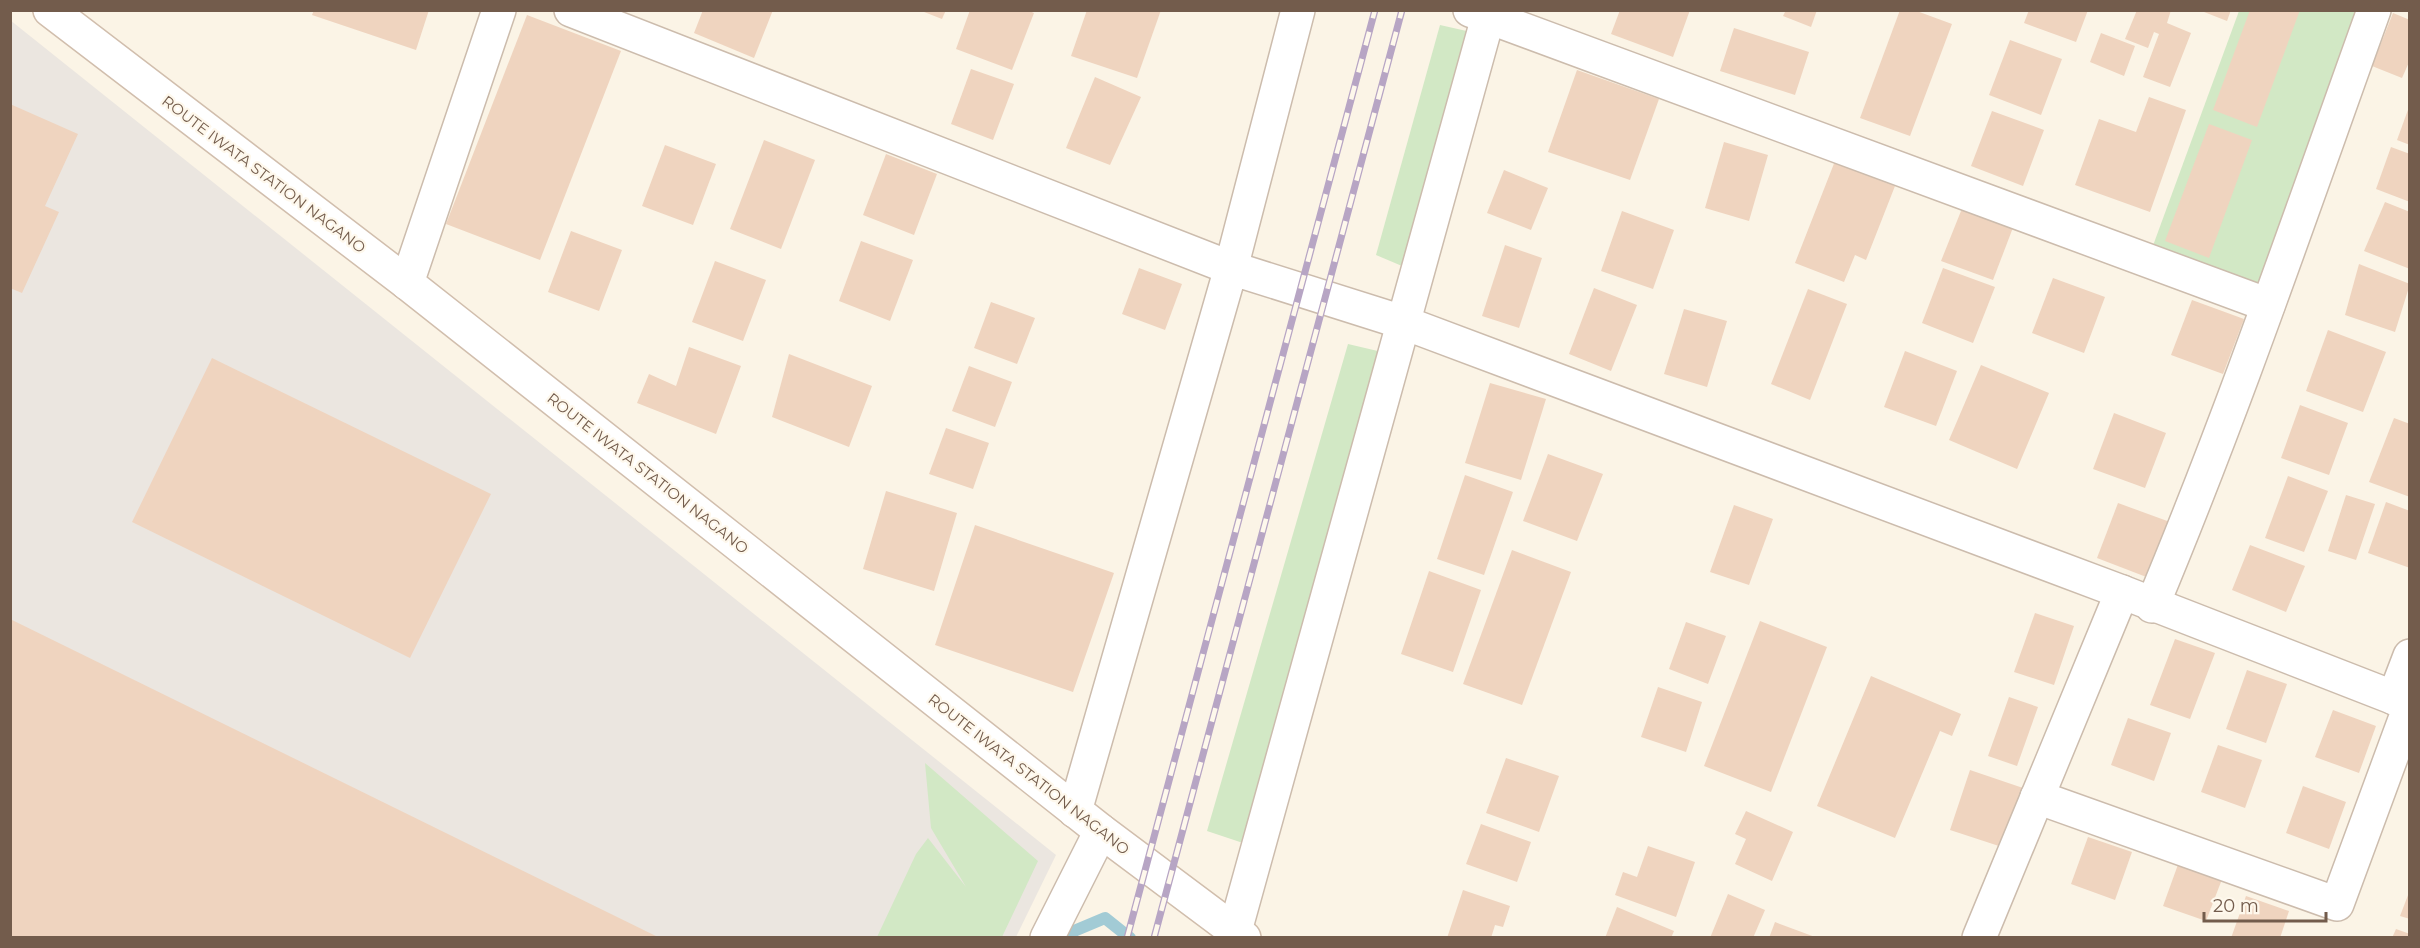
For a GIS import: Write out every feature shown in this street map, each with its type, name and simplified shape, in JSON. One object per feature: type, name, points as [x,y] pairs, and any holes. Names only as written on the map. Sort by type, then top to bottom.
[{"type":"street","name":"ROUTE IWATA STATION NAGANO","points":[[50,10],[407,282],[1075,811],[1237,935]]},
{"type":"street","points":[[407,282],[499,10]]},
{"type":"street","points":[[571,10],[1231,268],[1402,322],[2121,592],[2404,703]]},
{"type":"street","points":[[1075,811],[1231,268],[1298,10]]},
{"type":"street","points":[[2152,606],[2188,520],[2374,10]]},
{"type":"street","points":[[1237,935],[1402,322],[1482,13],[2268,305]]},
{"type":"street","points":[[1979,938],[2121,592]]},
{"type":"street","points":[[2037,797],[2337,904],[2404,703],[2409,656]]},
{"type":"street","points":[[1047,938],[1101,831]]},
{"type":"shaded area","points":[[10,20],[1056,855],[1016,937],[11,937]]},
{"type":"green space","points":[[2239,11],[2357,11],[2256,289],[2151,251]]},
{"type":"green space","points":[[1440,25],[1471,32],[1402,266],[1376,255]]},
{"type":"green space","points":[[1348,344],[1382,352],[1243,843],[1207,831]]},
{"type":"green space","points":[[925,763],[1038,861],[1002,937],[877,937],[916,854],[928,838],[966,887],[931,828]]},
{"type":"building","points":[[314,10],[429,10],[416,50],[312,15]]},
{"type":"building","points":[[703,10],[773,10],[754,58],[694,33]]},
{"type":"building","points":[[919,10],[946,10],[942,19]]},
{"type":"building","points":[[970,10],[1027,10],[1034,13],[1012,70],[956,49]]},
{"type":"building","points":[[1087,10],[1161,10],[1137,78],[1071,56]]},
{"type":"building","points":[[1620,10],[1690,10],[1673,57],[1611,34]]},
{"type":"building","points":[[1786,10],[1817,10],[1811,27],[1783,16]]},
{"type":"building","points":[[1900,10],[1914,10],[1952,24],[1910,136],[1860,118]]},
{"type":"building","points":[[2029,10],[2088,10],[2076,42],[2024,23]]},
{"type":"building","points":[[2137,10],[2171,10],[2167,23],[2191,33],[2170,87],[2143,77],[2159,34],[2154,32],[2148,48],[2125,39]]},
{"type":"building","points":[[2199,10],[2231,10],[2227,21]]},
{"type":"building","points":[[2250,10],[2300,10],[2257,127],[2213,110]]},
{"type":"building","points":[[2393,13],[2410,20],[2410,60],[2402,78],[2372,66]]},
{"type":"building","points":[[527,15],[621,51],[540,260],[446,224]]},
{"type":"building","points":[[1734,28],[1809,52],[1795,95],[1720,71]]},
{"type":"building","points":[[2101,33],[2135,46],[2124,76],[2090,62]]},
{"type":"building","points":[[2010,40],[2062,59],[2041,115],[1989,95]]},
{"type":"building","points":[[971,69],[1014,84],[993,140],[951,124]]},
{"type":"building","points":[[1577,70],[1659,99],[1630,180],[1548,152]]},
{"type":"building","points":[[1095,77],[1141,97],[1110,165],[1066,148]]},
{"type":"building","points":[[2149,97],[2186,110],[2150,212],[2075,185],[2099,119],[2136,132]]},
{"type":"building","points":[[10,104],[78,134],[45,206],[59,212],[22,293],[10,288]]},
{"type":"building","points":[[2410,107],[2410,145],[2397,140]]},
{"type":"building","points":[[1992,111],[2044,130],[2023,186],[1971,166]]},
{"type":"building","points":[[2209,124],[2252,140],[2209,258],[2165,241]]},
{"type":"building","points":[[764,140],[815,160],[781,249],[730,229]]},
{"type":"building","points":[[1724,142],[1768,155],[1749,221],[1705,208]]},
{"type":"building","points":[[665,145],[716,164],[693,225],[642,206]]},
{"type":"building","points":[[2391,147],[2410,154],[2410,202],[2376,189]]},
{"type":"building","points":[[886,154],[937,174],[914,235],[863,215]]},
{"type":"building","points":[[1835,161],[1895,186],[1866,260],[1855,255],[1844,282],[1795,263]]},
{"type":"building","points":[[1504,170],[1548,188],[1531,230],[1487,213]]},
{"type":"building","points":[[2385,202],[2410,212],[2410,269],[2364,251]]},
{"type":"building","points":[[1963,206],[2014,225],[1993,280],[1941,261]]},
{"type":"building","points":[[1622,211],[1674,230],[1653,289],[1601,271]]},
{"type":"building","points":[[571,231],[622,250],[599,311],[548,292]]},
{"type":"building","points":[[861,241],[913,260],[890,321],[839,301]]},
{"type":"building","points":[[1505,245],[1542,258],[1519,328],[1482,316]]},
{"type":"building","points":[[715,261],[766,280],[743,341],[692,322]]},
{"type":"building","points":[[2359,264],[2410,284],[2395,332],[2345,315]]},
{"type":"building","points":[[1139,268],[1182,284],[1165,330],[1122,314]]},
{"type":"building","points":[[1943,268],[1995,287],[1973,343],[1922,323]]},
{"type":"building","points":[[2053,278],[2105,297],[2084,353],[2032,333]]},
{"type":"building","points":[[1594,288],[1637,305],[1611,371],[1569,354]]},
{"type":"building","points":[[1808,289],[1847,304],[1810,400],[1771,384]]},
{"type":"building","points":[[2192,300],[2244,319],[2223,374],[2171,355]]},
{"type":"building","points":[[991,302],[1035,318],[1017,364],[974,348]]},
{"type":"building","points":[[1684,309],[1727,321],[1707,387],[1664,374]]},
{"type":"building","points":[[2328,330],[2386,352],[2363,412],[2306,391]]},
{"type":"building","points":[[689,347],[741,366],[716,434],[637,403],[649,374],[676,386]]},
{"type":"building","points":[[1905,351],[1957,371],[1936,426],[1884,407]]},
{"type":"building","points":[[789,354],[872,386],[849,447],[772,417]]},
{"type":"building","points":[[212,358],[491,494],[410,658],[132,522]]},
{"type":"building","points":[[1981,365],[2049,393],[2017,469],[1949,440]]},
{"type":"building","points":[[969,366],[1012,382],[995,427],[952,411]]},
{"type":"building","points":[[1490,383],[1546,399],[1521,480],[1465,463]]},
{"type":"building","points":[[2300,405],[2348,423],[2329,475],[2281,458]]},
{"type":"building","points":[[2114,413],[2166,433],[2145,488],[2093,469]]},
{"type":"building","points":[[2394,418],[2410,424],[2410,497],[2369,482]]},
{"type":"building","points":[[946,428],[989,443],[973,489],[929,474]]},
{"type":"building","points":[[1548,454],[1603,474],[1577,541],[1523,521]]},
{"type":"building","points":[[1465,475],[1513,492],[1484,575],[1437,559]]},
{"type":"building","points":[[2288,476],[2328,491],[2304,552],[2265,538]]},
{"type":"building","points":[[886,491],[957,513],[934,591],[863,569]]},
{"type":"building","points":[[2346,495],[2375,504],[2356,560],[2328,551]]},
{"type":"building","points":[[2386,502],[2410,511],[2410,568],[2368,553]]},
{"type":"building","points":[[2118,503],[2170,522],[2149,578],[2097,558]]},
{"type":"building","points":[[1734,505],[1773,519],[1749,585],[1710,572]]},
{"type":"building","points":[[975,525],[1114,573],[1073,692],[935,645]]},
{"type":"building","points":[[2250,545],[2305,566],[2286,612],[2232,590]]},
{"type":"building","points":[[1512,550],[1571,572],[1522,705],[1463,684]]},
{"type":"building","points":[[1429,571],[1481,590],[1453,672],[1401,654]]},
{"type":"building","points":[[2035,613],[2074,626],[2054,685],[2014,672]]},
{"type":"building","points":[[10,619],[660,938],[10,938]]},
{"type":"building","points":[[1760,621],[1827,647],[1771,792],[1704,766]]},
{"type":"building","points":[[1686,622],[1726,636],[1708,684],[1669,669]]},
{"type":"building","points":[[2175,639],[2215,653],[2190,719],[2150,705]]},
{"type":"building","points":[[2247,670],[2287,684],[2266,743],[2226,729]]},
{"type":"building","points":[[1871,676],[1961,714],[1952,736],[1940,731],[1895,838],[1817,806]]},
{"type":"building","points":[[1658,687],[1702,702],[1686,752],[1641,737]]},
{"type":"building","points":[[2009,697],[2038,707],[2017,766],[1988,756]]},
{"type":"building","points":[[2333,710],[2376,726],[2359,773],[2315,757]]},
{"type":"building","points":[[2128,718],[2171,733],[2154,781],[2111,765]]},
{"type":"building","points":[[2218,745],[2262,760],[2245,808],[2201,792]]},
{"type":"building","points":[[1506,758],[1559,776],[1539,832],[1486,813]]},
{"type":"building","points":[[1970,770],[2023,788],[2002,847],[1950,830]]},
{"type":"building","points":[[2303,786],[2346,802],[2329,849],[2286,833]]},
{"type":"building","points":[[1746,811],[1793,832],[1772,881],[1735,864],[1746,839],[1735,834]]},
{"type":"building","points":[[1481,824],[1531,842],[1517,882],[1466,864]]},
{"type":"building","points":[[2088,837],[2132,852],[2115,900],[2071,884]]},
{"type":"building","points":[[1648,846],[1695,862],[1676,917],[1615,895],[1623,872],[1637,877]]},
{"type":"building","points":[[2180,859],[2224,874],[2206,921],[2163,906]]},
{"type":"building","points":[[1463,890],[1510,906],[1503,927],[1495,925],[1491,938],[1447,938]]},
{"type":"building","points":[[2410,890],[2410,919],[2400,916]]},
{"type":"building","points":[[1728,894],[1765,910],[1753,938],[1710,938]]},
{"type":"building","points":[[2246,896],[2289,911],[2280,938],[2231,938]]},
{"type":"building","points":[[1617,907],[1674,931],[1671,938],[1605,938]]},
{"type":"building","points":[[1775,922],[1815,937],[1815,938],[1769,938]]},
{"type":"building","points":[[2396,929],[2410,934],[2410,938],[2392,938]]},
{"type":"waterway","points":[[1070,938],[1074,931],[1105,918],[1130,938]]},
{"type":"railway","points":[[1127,938],[1375,10]]},
{"type":"railway","points":[[1154,938],[1402,10]]}]
